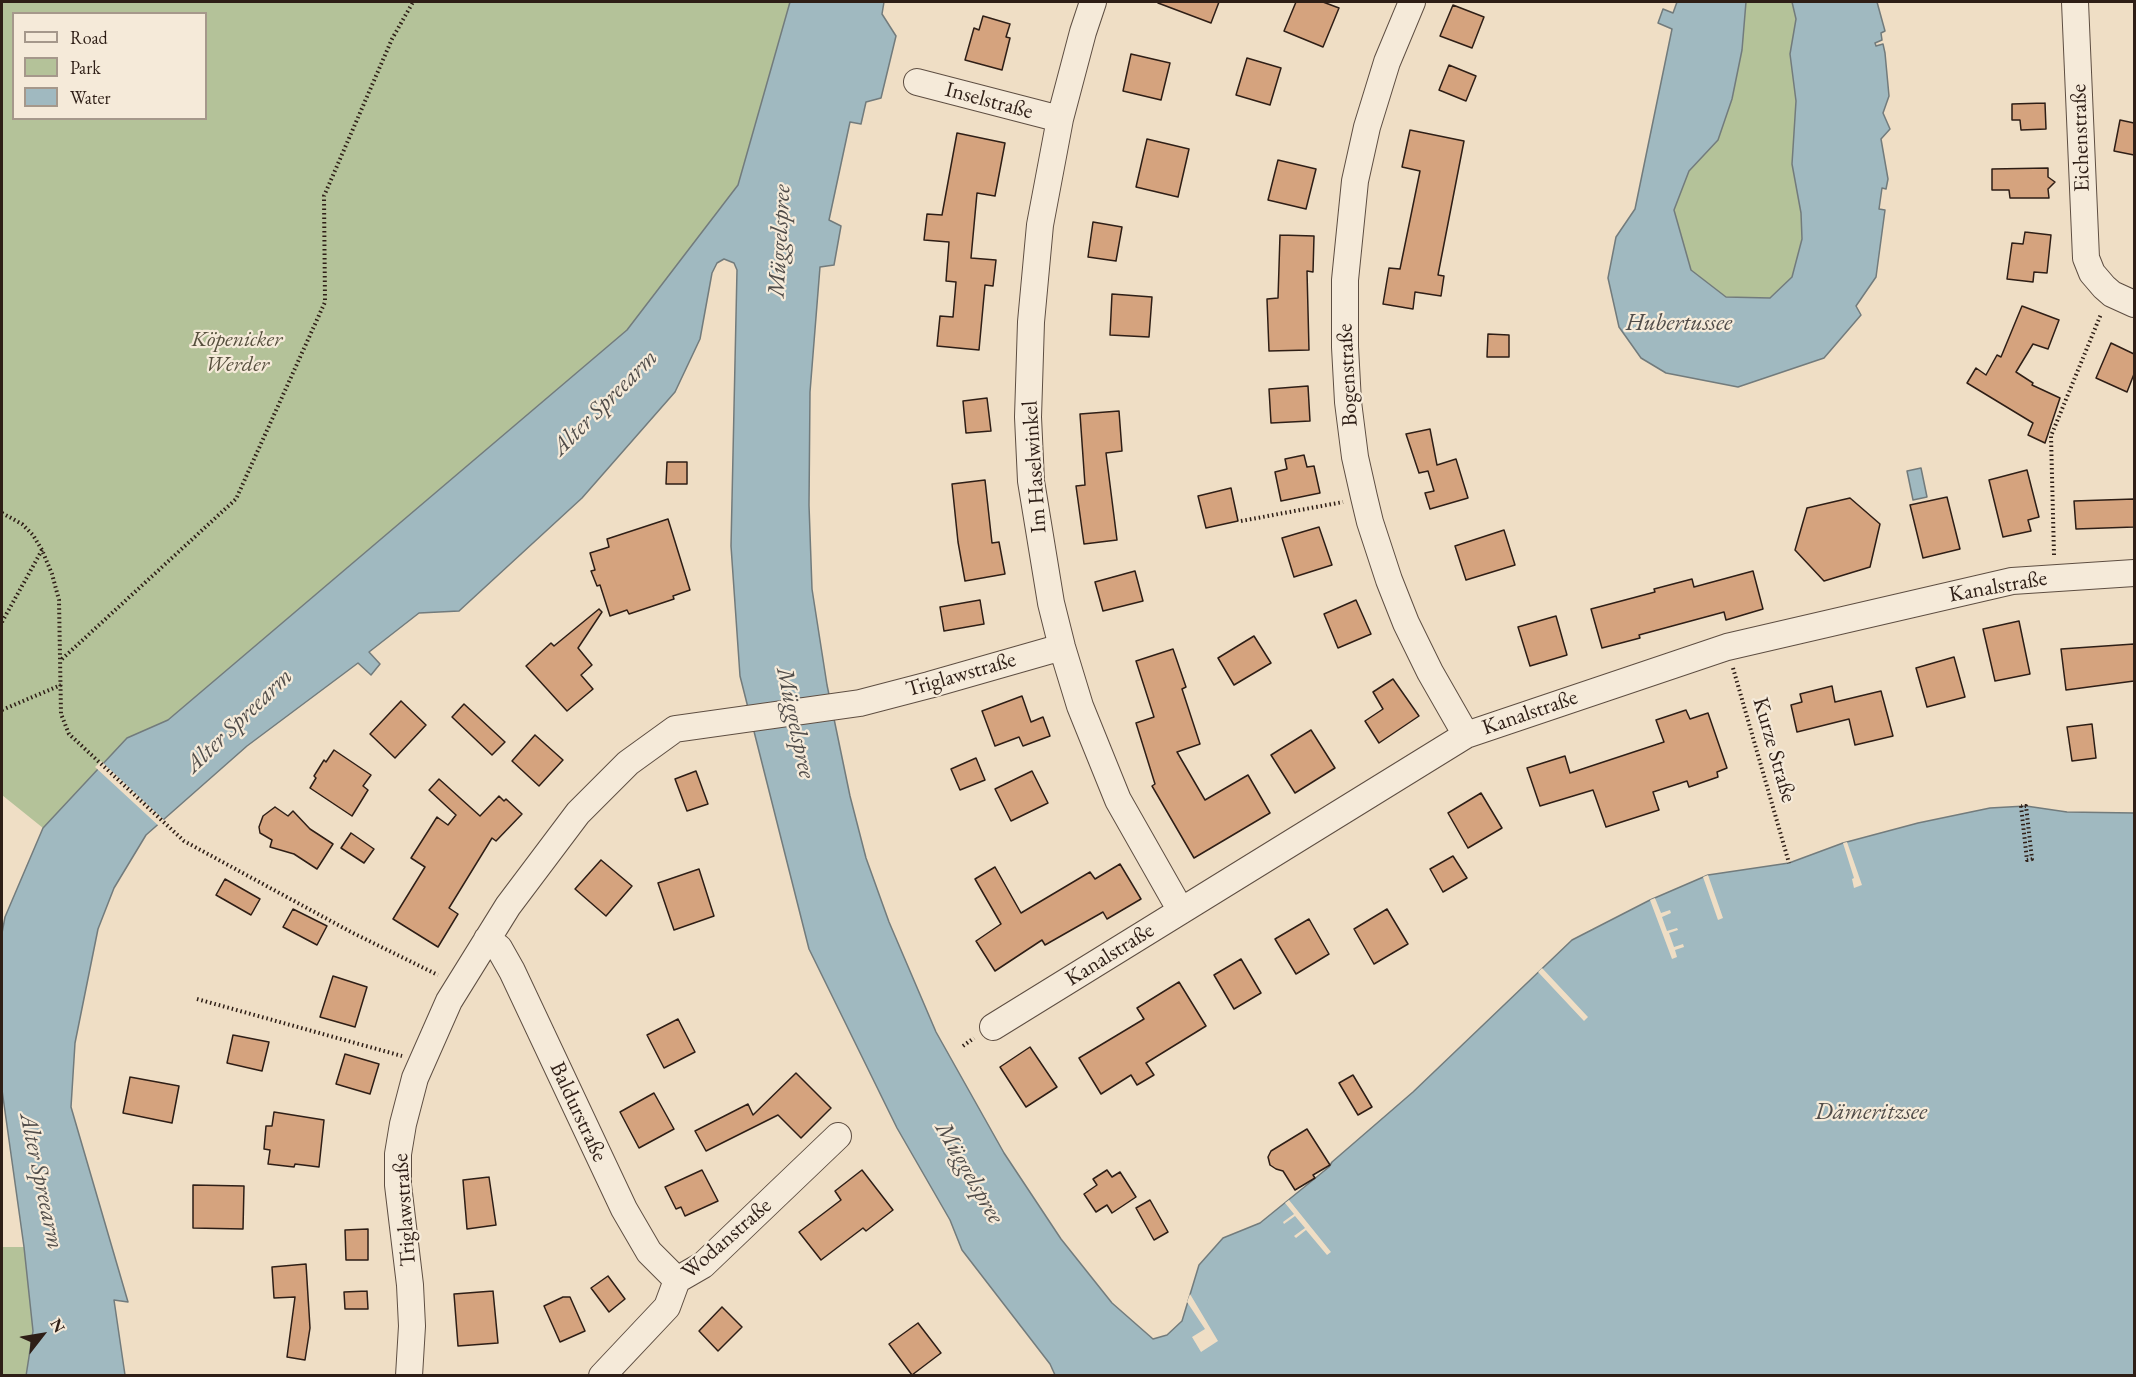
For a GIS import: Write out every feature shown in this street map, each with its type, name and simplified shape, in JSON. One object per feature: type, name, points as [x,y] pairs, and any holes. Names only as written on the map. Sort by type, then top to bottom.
[{"type":"street","name":"Im Haselwinkel","points":[[1093,2],[1060,119],[1041,225],[1031,322],[1028,417],[1031,481],[1048,584],[1062,647],[1080,706],[1109,781],[1181,911]]},
{"type":"street","name":"Bogenstraße","points":[[1412,2],[1387,62],[1355,181],[1345,290],[1348,402],[1355,458],[1370,522],[1406,623],[1430,672],[1466,735]]},
{"type":"street","name":"Eichenstraße","points":[[2075,2],[2086,258],[2092,273],[2112,294],[2134,304]]},
{"type":"street","name":"Inselstraße","points":[[917,82],[1060,119]]},
{"type":"street","name":"Kanalstraße","points":[[993,1027],[1466,735],[1727,648],[2013,581],[2134,573]]},
{"type":"street","name":"Triglawstraße","points":[[409,1376],[412,1326],[410,1285],[399,1185],[398,1154],[403,1124],[420,1062],[446,1007],[487,939],[508,906],[578,813],[608,780],[675,729],[860,703],[929,686],[1062,647]]},
{"type":"street","name":"Baldurstraße","points":[[487,939],[499,948],[512,971],[624,1209],[649,1252],[677,1280]]},
{"type":"street","name":"Wodanstraße","points":[[602,1376],[667,1307],[677,1280],[703,1264],[838,1136]]},
{"type":"path","points":[[62,659],[236,500],[325,302],[324,196],[393,39],[413,2]]},
{"type":"path","points":[[2055,577],[2051,436],[2101,314]]},
{"type":"path","points":[[1241,521],[1364,497]]},
{"type":"path","points":[[2,513],[22,524],[33,535],[52,574],[59,600],[62,659],[61,714],[69,734],[184,841],[291,900],[459,985]]},
{"type":"path","points":[[2,622],[42,550]]},
{"type":"path","name":"Kurze Straße","points":[[1727,648],[1789,862]]},
{"type":"path","points":[[2,710],[61,685]]},
{"type":"path","points":[[2021,806],[2026,806],[2032,859],[2027,860],[2021,806]]},
{"type":"path","points":[[289,906],[291,900]]},
{"type":"path","points":[[198,999],[420,1062]]},
{"type":"green space","name":"Köpenicker Werder","points":[[2,2],[790,2],[738,185],[627,330],[168,720],[127,738],[43,828],[2,795]]},
{"type":"green space","points":[[1746,2],[1792,2],[1796,19],[1790,54],[1796,101],[1792,164],[1801,213],[1802,239],[1792,277],[1770,298],[1726,297],[1691,270],[1674,210],[1689,171],[1718,140],[1732,99],[1742,50]]},
{"type":"green space","points":[[2,1247],[24,1247],[33,1331],[26,1375],[2,1375]]},
{"type":"water","name":"Dämeritzsee","points":[[790,2],[884,2],[882,14],[896,36],[881,98],[866,102],[861,124],[850,122],[829,220],[841,226],[834,265],[820,267],[810,392],[809,505],[812,589],[827,685],[850,796],[866,858],[889,922],[936,1032],[1004,1153],[1061,1239],[1112,1303],[1153,1339],[1167,1335],[1182,1321],[1199,1265],[1223,1238],[1260,1223],[1329,1167],[1413,1092],[1572,940],[1650,900],[1708,875],[1789,863],[1843,843],[1918,823],[1990,808],[2026,806],[2067,812],[2134,813],[2134,1375],[1055,1375],[1050,1364],[962,1250],[950,1220],[897,1128],[809,949],[740,676],[731,546],[737,270],[734,263],[724,259],[717,263],[712,273],[700,339],[675,392],[582,498],[459,611],[419,613],[369,652],[380,664],[371,675],[358,663],[247,746],[146,835],[114,888],[98,929],[75,1043],[71,1107],[128,1302],[114,1300],[125,1375],[26,1376],[33,1331],[2,1090],[2,933],[5,917],[43,828],[127,738],[168,720],[627,330],[738,185]]},
{"type":"water","name":"Hubertussee","points":[[1677,2],[1746,2],[1742,50],[1732,99],[1718,140],[1689,171],[1674,210],[1691,270],[1726,297],[1770,298],[1792,277],[1802,239],[1801,213],[1792,164],[1796,101],[1790,54],[1796,19],[1792,2],[1877,2],[1885,31],[1881,33],[1882,40],[1875,43],[1876,46],[1883,44],[1885,53],[1889,96],[1883,113],[1890,129],[1881,139],[1888,179],[1886,189],[1882,188],[1879,209],[1885,210],[1876,277],[1856,306],[1861,315],[1824,358],[1738,387],[1666,373],[1641,358],[1619,327],[1608,278],[1616,237],[1635,209],[1672,29],[1658,23],[1663,9],[1673,13]]},
{"type":"water","points":[[1921,468],[1927,497],[1913,500],[1907,471]]},
{"type":"pier","points":[[101,761],[166,822],[160,827],[95,767]]},
{"type":"pier","points":[[1847,842],[1862,885],[1854,888],[1852,879],[1854,878],[1843,843]]},
{"type":"pier","points":[[1708,875],[1723,918],[1718,920],[1703,877]]},
{"type":"pier","points":[[1655,898],[1661,913],[1670,910],[1671,913],[1662,917],[1667,931],[1677,928],[1678,930],[1669,933],[1674,947],[1683,944],[1684,947],[1675,950],[1677,957],[1672,959],[1650,900]]},
{"type":"pier","points":[[1542,968],[1588,1017],[1584,1021],[1538,972]]},
{"type":"pier","points":[[1289,1200],[1331,1252],[1327,1255],[1306,1230],[1296,1238],[1294,1236],[1305,1228],[1295,1216],[1284,1224],[1283,1222],[1294,1214],[1285,1203]]},
{"type":"pier","points":[[1190,1294],[1218,1341],[1201,1352],[1192,1337],[1205,1329],[1187,1302]]},
{"type":"building","points":[[1158,2],[1219,2],[1211,23]]},
{"type":"building","points":[[1296,2],[1323,2],[1339,8],[1323,47],[1284,31]]},
{"type":"building","points":[[1453,5],[1484,17],[1472,48],[1440,36]]},
{"type":"building","points":[[983,16],[1010,24],[1006,37],[1010,38],[1002,70],[965,60],[974,28],[979,30]]},
{"type":"building","points":[[1131,54],[1170,63],[1161,100],[1123,91]]},
{"type":"building","points":[[1247,58],[1281,68],[1270,105],[1236,95]]},
{"type":"building","points":[[1449,65],[1476,76],[1466,101],[1439,90]]},
{"type":"building","points":[[2045,103],[2046,129],[2021,130],[2020,120],[2012,120],[2012,104]]},
{"type":"building","points":[[2120,120],[2134,123],[2134,155],[2114,151]]},
{"type":"building","points":[[1410,130],[1464,141],[1438,275],[1444,276],[1441,296],[1415,292],[1413,309],[1383,304],[1389,268],[1400,269],[1420,171],[1402,167]]},
{"type":"building","points":[[957,133],[1005,143],[995,196],[977,193],[971,258],[996,260],[993,286],[985,285],[979,350],[937,346],[940,316],[953,317],[956,282],[946,281],[949,242],[924,240],[927,214],[942,215]]},
{"type":"building","points":[[1147,139],[1189,149],[1178,197],[1136,187]]},
{"type":"building","points":[[1278,160],[1316,169],[1306,209],[1268,200]]},
{"type":"building","points":[[2048,168],[2048,177],[2055,182],[2048,189],[2049,198],[2010,198],[2009,190],[1992,190],[1992,169]]},
{"type":"building","points":[[1093,222],[1122,227],[1116,261],[1088,257]]},
{"type":"building","points":[[2025,232],[2051,235],[2047,273],[2034,272],[2033,282],[2007,279],[2012,243],[2023,244]]},
{"type":"building","points":[[1280,235],[1314,236],[1313,272],[1307,271],[1309,350],[1269,351],[1267,299],[1278,298]]},
{"type":"building","points":[[1112,294],[1152,297],[1149,337],[1110,335]]},
{"type":"building","points":[[2022,306],[2059,320],[2048,349],[2033,344],[2016,372],[2033,383],[2032,385],[2060,398],[2045,443],[2028,435],[2033,423],[1967,383],[1976,368],[1986,375],[1997,355],[2001,357]]},
{"type":"building","points":[[1488,334],[1509,335],[1509,357],[1487,357]]},
{"type":"building","points":[[2111,343],[2134,354],[2134,374],[2127,392],[2096,378]]},
{"type":"building","points":[[1308,386],[1310,421],[1271,423],[1269,389]]},
{"type":"building","points":[[987,398],[991,431],[966,433],[963,401]]},
{"type":"building","points":[[1119,411],[1122,451],[1106,453],[1117,540],[1084,544],[1076,486],[1085,485],[1080,414]]},
{"type":"building","points":[[1430,429],[1437,465],[1456,459],[1468,498],[1430,509],[1425,493],[1434,491],[1428,471],[1419,473],[1406,434]]},
{"type":"building","points":[[1304,455],[1307,467],[1314,466],[1320,493],[1281,501],[1275,472],[1287,469],[1285,459]]},
{"type":"building","points":[[667,462],[687,462],[687,484],[666,484]]},
{"type":"building","points":[[2027,470],[2039,517],[2028,520],[2031,531],[2003,537],[1989,480]]},
{"type":"building","points":[[985,480],[992,543],[999,542],[1005,574],[965,581],[952,484]]},
{"type":"building","points":[[1231,488],[1238,521],[1206,528],[1198,496]]},
{"type":"building","points":[[1947,497],[1960,549],[1923,558],[1910,505]]},
{"type":"building","points":[[1850,498],[1880,524],[1870,567],[1824,581],[1795,550],[1807,508]]},
{"type":"building","points":[[2134,499],[2134,527],[2076,529],[2074,501]]},
{"type":"building","points":[[668,519],[690,590],[673,596],[674,599],[629,614],[627,610],[610,616],[600,585],[597,586],[591,571],[595,570],[590,553],[609,547],[607,539]]},
{"type":"building","points":[[1319,527],[1332,565],[1294,577],[1282,538]]},
{"type":"building","points":[[1504,530],[1515,565],[1466,580],[1455,546]]},
{"type":"building","points":[[1135,571],[1143,601],[1103,611],[1095,582]]},
{"type":"building","points":[[1753,571],[1763,609],[1726,620],[1724,612],[1639,635],[1640,638],[1602,648],[1591,609],[1655,592],[1654,589],[1692,579],[1694,587]]},
{"type":"building","points":[[980,600],[984,624],[944,631],[940,607]]},
{"type":"building","points":[[1356,600],[1371,634],[1338,648],[1324,614]]},
{"type":"building","points":[[599,609],[602,612],[578,648],[592,665],[581,675],[593,689],[567,711],[526,666],[551,643],[554,646]]},
{"type":"building","points":[[1556,616],[1567,655],[1530,666],[1518,627]]},
{"type":"building","points":[[2019,621],[2030,674],[1995,681],[1983,629]]},
{"type":"building","points":[[1254,636],[1271,663],[1234,685],[1218,658]]},
{"type":"building","points":[[2134,644],[2134,681],[2066,690],[2061,649]]},
{"type":"building","points":[[1173,649],[1186,687],[1182,689],[1200,744],[1177,752],[1205,800],[1248,775],[1270,813],[1194,858],[1152,786],[1155,784],[1136,723],[1154,717],[1136,661]]},
{"type":"building","points":[[1954,657],[1965,697],[1927,707],[1916,668]]},
{"type":"building","points":[[1393,679],[1419,716],[1379,743],[1365,721],[1383,709],[1373,692]]},
{"type":"building","points":[[1832,686],[1835,702],[1881,691],[1893,736],[1855,745],[1849,719],[1797,732],[1791,705],[1802,702],[1800,694]]},
{"type":"building","points":[[1022,696],[1031,722],[1043,717],[1050,736],[1023,746],[1019,737],[995,746],[982,711]]},
{"type":"building","points":[[401,701],[426,725],[395,758],[370,734]]},
{"type":"building","points":[[464,704],[505,742],[492,755],[452,717]]},
{"type":"building","points":[[1686,710],[1690,719],[1708,713],[1727,768],[1717,772],[1718,777],[1689,787],[1687,781],[1653,792],[1659,810],[1606,827],[1593,790],[1540,806],[1527,768],[1565,756],[1570,773],[1664,742],[1656,720]]},
{"type":"building","points":[[2092,724],[2096,758],[2072,761],[2067,727]]},
{"type":"building","points":[[1311,730],[1335,768],[1295,793],[1271,755]]},
{"type":"building","points":[[535,735],[563,760],[539,786],[512,761]]},
{"type":"building","points":[[334,750],[371,775],[363,786],[368,790],[352,816],[310,788],[324,760],[326,762]]},
{"type":"building","points":[[976,758],[985,780],[960,790],[951,769]]},
{"type":"building","points":[[696,771],[708,804],[687,811],[675,779]]},
{"type":"building","points":[[1032,771],[1048,803],[1011,821],[995,789]]},
{"type":"building","points":[[439,779],[480,816],[499,796],[504,801],[506,799],[522,814],[496,841],[492,838],[449,908],[458,914],[438,947],[393,919],[425,867],[411,858],[437,817],[448,825],[456,815],[429,790]]},
{"type":"building","points":[[1481,793],[1502,828],[1468,848],[1448,813]]},
{"type":"building","points":[[275,807],[288,816],[293,811],[310,829],[333,844],[317,869],[294,854],[270,847],[272,840],[260,833],[259,827],[263,816]]},
{"type":"building","points":[[351,833],[374,849],[364,863],[341,848]]},
{"type":"building","points":[[1453,856],[1467,878],[1443,892],[1430,869]]},
{"type":"building","points":[[601,860],[632,886],[606,916],[575,889]]},
{"type":"building","points":[[1120,864],[1141,899],[1107,919],[1103,912],[1045,945],[1042,940],[995,971],[976,941],[1001,924],[975,879],[995,867],[1021,913],[1090,872],[1095,879]]},
{"type":"building","points":[[699,869],[714,916],[674,930],[658,883]]},
{"type":"building","points":[[225,879],[260,899],[251,915],[216,895]]},
{"type":"building","points":[[293,909],[327,926],[317,945],[283,927]]},
{"type":"building","points":[[1387,909],[1408,944],[1374,964],[1354,929]]},
{"type":"building","points":[[1309,919],[1329,954],[1296,974],[1275,939]]},
{"type":"building","points":[[1241,959],[1261,993],[1234,1009],[1214,975]]},
{"type":"building","points":[[333,976],[367,987],[355,1027],[320,1017]]},
{"type":"building","points":[[1179,982],[1206,1026],[1146,1063],[1154,1075],[1137,1085],[1131,1075],[1101,1094],[1079,1058],[1144,1019],[1137,1008]]},
{"type":"building","points":[[678,1019],[695,1052],[664,1068],[647,1035]]},
{"type":"building","points":[[233,1035],[269,1042],[262,1071],[227,1063]]},
{"type":"building","points":[[1030,1047],[1057,1087],[1026,1107],[1000,1067]]},
{"type":"building","points":[[345,1054],[379,1064],[370,1094],[336,1084]]},
{"type":"building","points":[[796,1073],[831,1108],[801,1138],[778,1115],[706,1151],[695,1131],[748,1104],[753,1115]]},
{"type":"building","points":[[1353,1075],[1372,1107],[1358,1115],[1339,1083]]},
{"type":"building","points":[[130,1077],[179,1086],[172,1123],[123,1113]]},
{"type":"building","points":[[654,1093],[674,1129],[639,1148],[620,1112]]},
{"type":"building","points":[[274,1112],[324,1120],[319,1167],[268,1164],[270,1150],[264,1149],[266,1126],[272,1126]]},
{"type":"building","points":[[1307,1129],[1330,1165],[1313,1175],[1315,1178],[1295,1190],[1283,1171],[1270,1165],[1268,1157],[1271,1151]]},
{"type":"building","points":[[702,1170],[718,1201],[685,1216],[681,1207],[676,1209],[665,1187]]},
{"type":"building","points":[[862,1170],[893,1210],[866,1231],[863,1228],[821,1260],[799,1232],[841,1200],[835,1191]]},
{"type":"building","points":[[1107,1170],[1112,1177],[1120,1172],[1136,1197],[1112,1213],[1107,1205],[1096,1212],[1084,1194],[1097,1185],[1093,1179]]},
{"type":"building","points":[[489,1177],[496,1225],[467,1229],[463,1180]]},
{"type":"building","points":[[193,1185],[244,1186],[243,1229],[193,1228]]},
{"type":"building","points":[[1150,1200],[1168,1232],[1154,1240],[1136,1208]]},
{"type":"building","points":[[368,1229],[368,1260],[346,1260],[345,1230]]},
{"type":"building","points":[[306,1264],[310,1328],[305,1360],[287,1357],[295,1297],[274,1298],[272,1267]]},
{"type":"building","points":[[608,1276],[625,1299],[609,1312],[591,1288]]},
{"type":"building","points":[[367,1291],[368,1309],[345,1309],[344,1292]]},
{"type":"building","points":[[493,1291],[498,1343],[458,1346],[454,1294]]},
{"type":"building","points":[[563,1297],[570,1297],[585,1331],[560,1342],[544,1306]]},
{"type":"building","points":[[722,1307],[742,1327],[718,1351],[699,1331]]},
{"type":"building","points":[[918,1323],[941,1353],[912,1375],[889,1344]]},
{"type":"water label","name":"Müggelspree","points":[[780,241]]},
{"type":"water label","name":"Alter Spreearm","points":[[605,403]]},
{"type":"water label","name":"Alter Spreearm","points":[[239,721]]},
{"type":"water label","name":"Müggelspree","points":[[795,723]]},
{"type":"water label","name":"Müggelspree","points":[[969,1173]]},
{"type":"water label","name":"Alter Spreearm","points":[[41,1181]]}]
